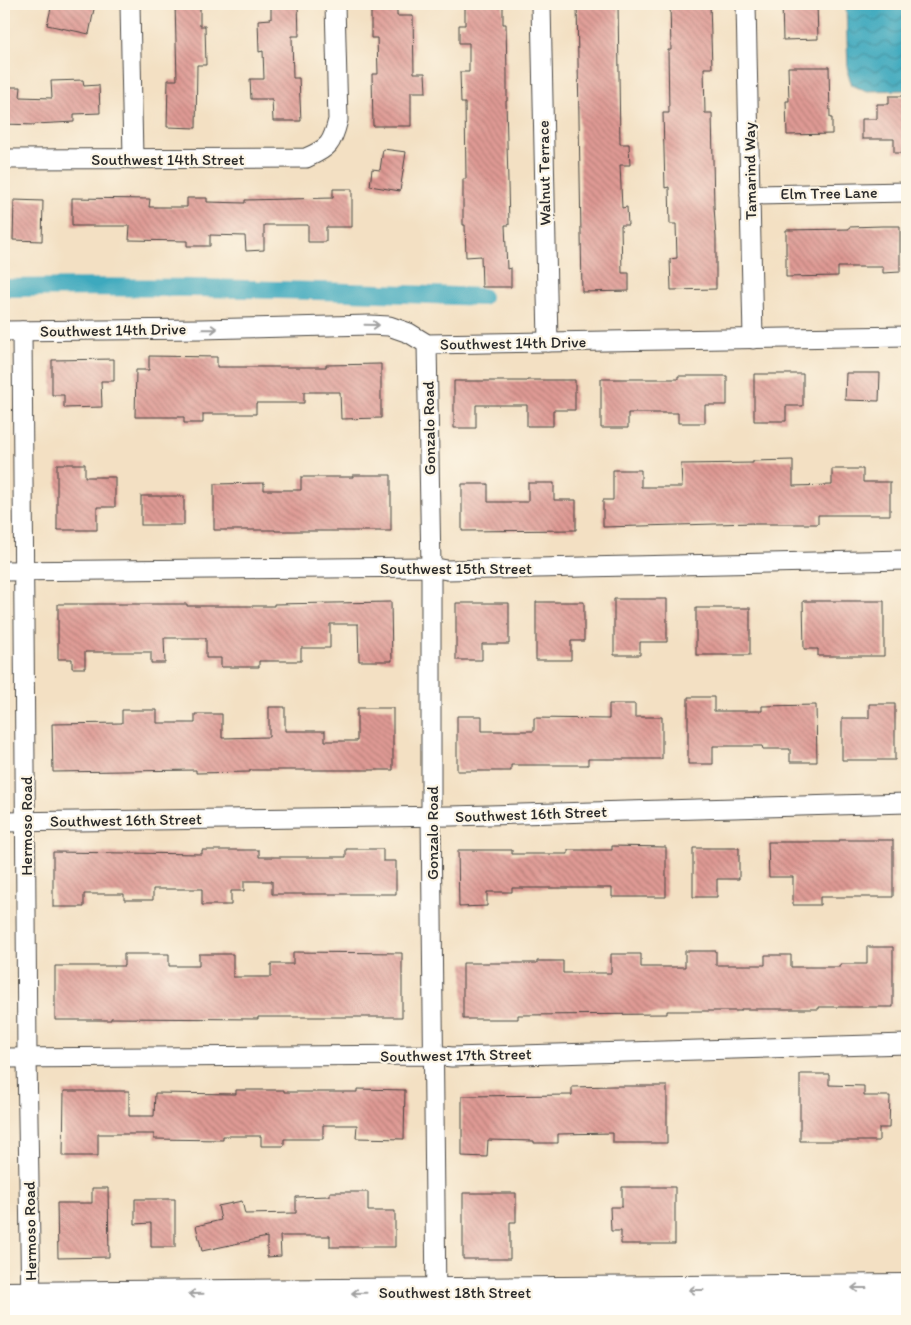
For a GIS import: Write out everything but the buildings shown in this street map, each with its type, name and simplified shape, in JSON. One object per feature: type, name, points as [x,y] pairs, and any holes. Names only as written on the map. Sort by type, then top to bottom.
[{"type":"main road","name":"Southwest 18th Street","points":[[436,1310],[907,1288]]},
{"type":"main road","name":"Southwest 18th Street","points":[[4,1296],[31,1312]]},
{"type":"main road","name":"Southwest 18th Street","points":[[4,1319],[31,1312],[436,1310],[907,1312]]},
{"type":"street","points":[[130,4],[133,159]]},
{"type":"street","name":"Southwest 14th Street","points":[[4,159],[306,158],[322,151],[334,137],[338,120],[335,4]]},
{"type":"street","name":"Walnut Terrace","points":[[541,4],[548,342]]},
{"type":"street","name":"Tamarind Way","points":[[746,4],[753,339]]},
{"type":"street","name":"Elm Tree Lane","points":[[750,195],[907,192]]},
{"type":"street","name":"Southwest 14th Drive","points":[[13,331],[370,325],[389,326],[409,333],[427,344],[907,336]]},
{"type":"street","name":"Hermoso Road","points":[[13,331],[24,571],[27,1058],[31,1312]]},
{"type":"street","name":"Gonzalo Road","points":[[427,344],[431,567],[436,1310]]},
{"type":"street","name":"Southwest 15th Street","points":[[4,571],[431,567],[447,570],[907,560]]},
{"type":"street","name":"Southwest 16th Street","points":[[4,822],[432,816],[907,803]]},
{"type":"street","name":"Southwest 17th Street","points":[[4,1058],[452,1056],[907,1044]]},
{"type":"water","points":[[846,4],[907,4],[907,90],[866,91],[852,85],[848,74]]},
{"type":"waterway","points":[[4,288],[243,289],[482,297]]}]
